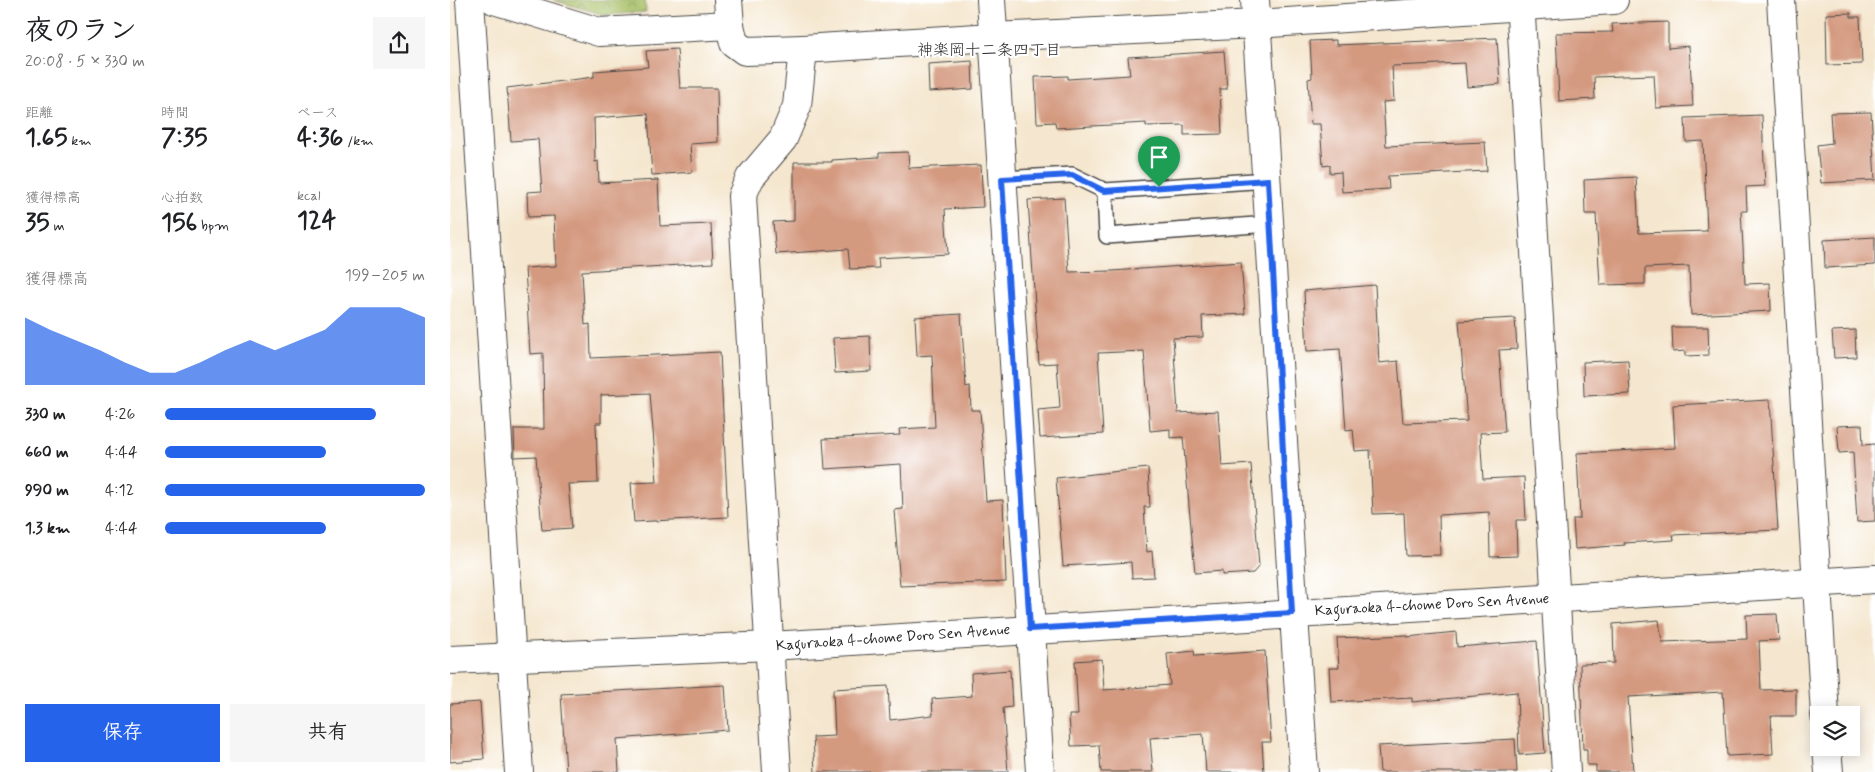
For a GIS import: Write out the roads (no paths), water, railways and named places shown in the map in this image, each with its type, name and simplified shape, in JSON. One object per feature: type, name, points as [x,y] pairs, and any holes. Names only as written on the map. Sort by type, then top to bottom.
[{"type":"street","points":[[470,0],[519,772]]},
{"type":"street","points":[[494,0],[599,32],[729,13],[734,43],[746,51],[803,50],[993,36],[1256,12],[1614,0]]},
{"type":"street","points":[[991,0],[1040,772]]},
{"type":"street","points":[[1781,0],[1824,706]]},
{"type":"street","points":[[1520,3],[1566,772]]},
{"type":"street","points":[[1256,12],[1268,180],[1292,613],[1304,772]]},
{"type":"street","points":[[777,772],[742,196],[750,178],[783,139],[797,106],[803,50]]},
{"type":"street","name":"Kaguraoka 4-chome Doro Sen Avenue","points":[[450,660],[770,646],[1875,579]]},
{"type":"street","points":[[1828,756],[1829,772]]},
{"type":"lane","points":[[1002,179],[1072,175],[1104,191],[1268,180]]},
{"type":"lane","points":[[1104,191],[1108,236],[1269,224]]},
{"type":"district","name":"神楽岡十二条四丁目","points":[[989,50]]}]
